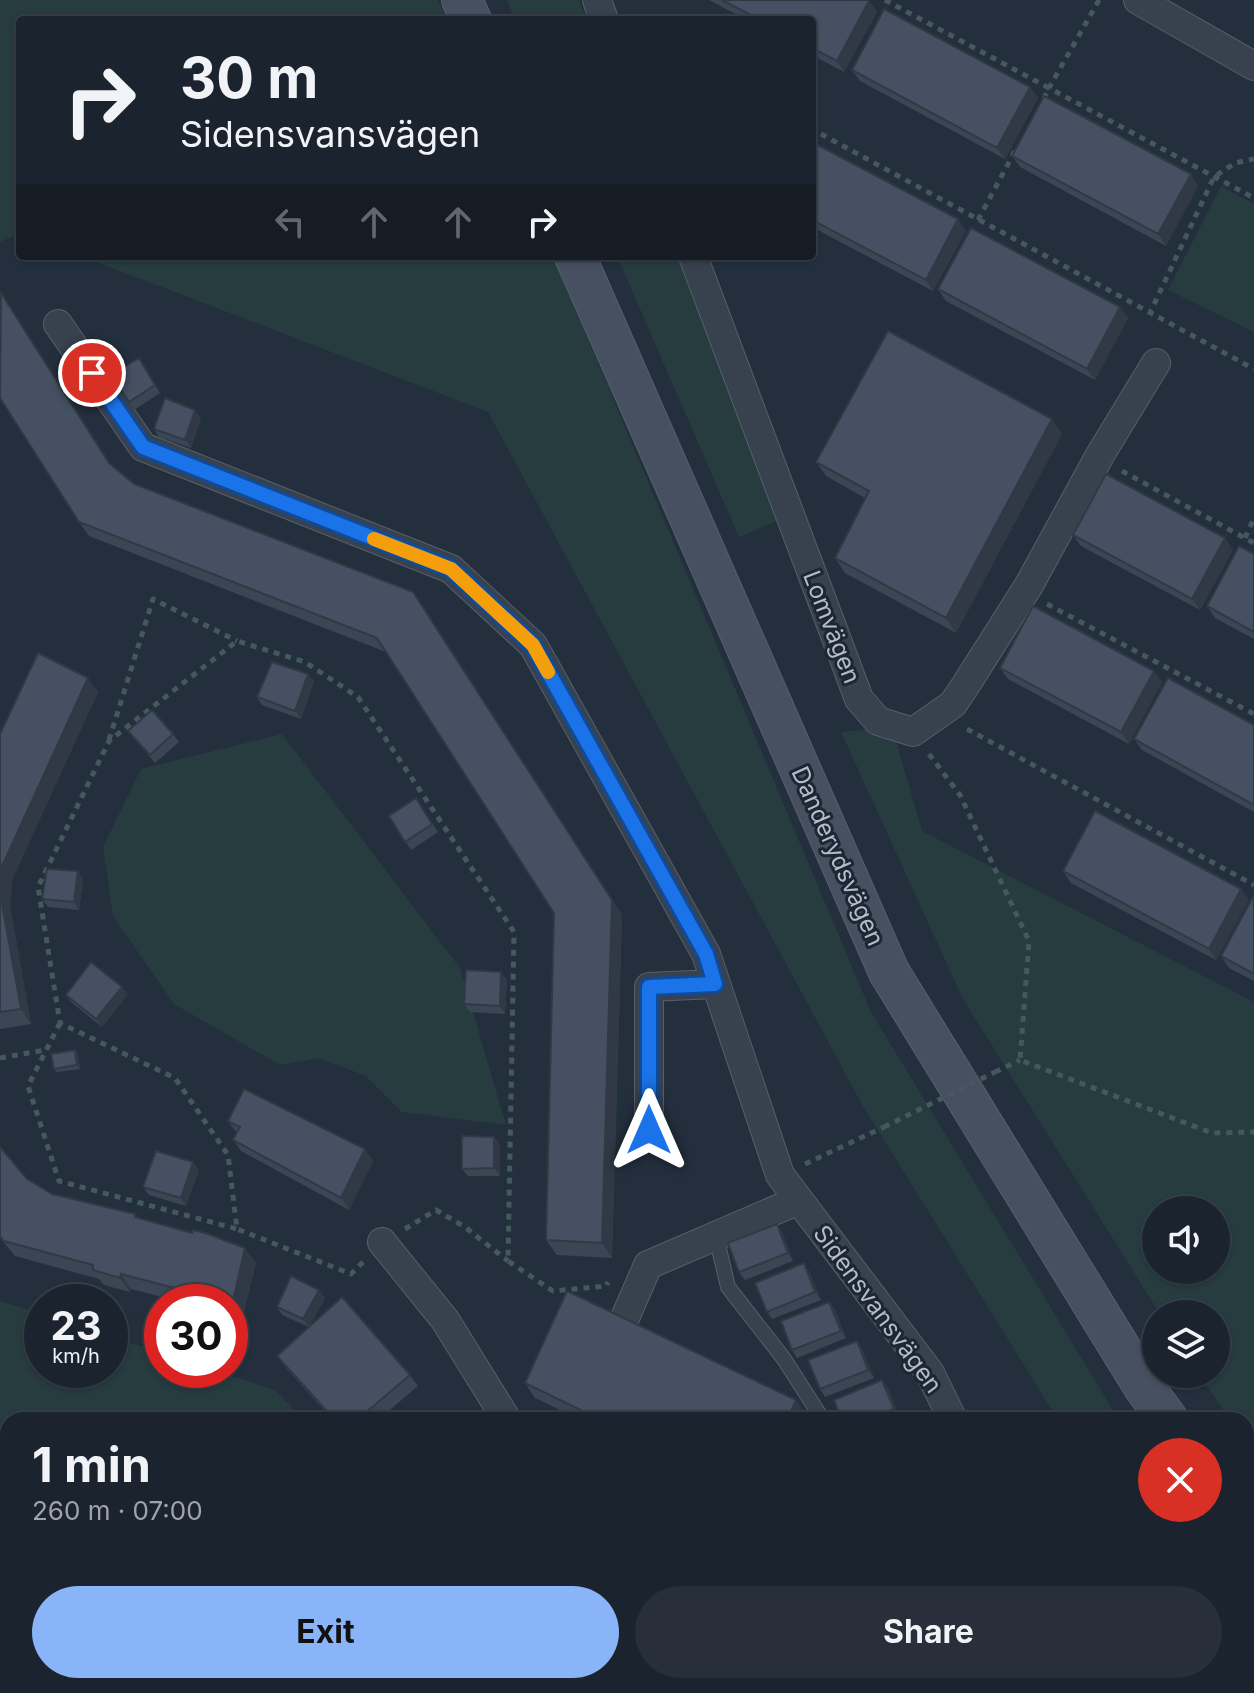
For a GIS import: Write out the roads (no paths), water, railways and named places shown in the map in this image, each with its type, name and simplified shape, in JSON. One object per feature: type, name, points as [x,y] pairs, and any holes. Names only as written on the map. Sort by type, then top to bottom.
[{"type":"main road","name":"Danderydsvägen","points":[[577,260],[889,972],[1162,1412]]},
{"type":"street","points":[[1138,0],[1254,66]]},
{"type":"street","name":"Lomvägen","points":[[694,260],[859,699],[878,721],[913,732],[953,704],[1029,585],[1100,455],[1156,363]]},
{"type":"street","name":"Sidensvansvägen","points":[[58,324],[143,447],[451,569],[533,645],[706,954],[780,1175],[930,1373],[949,1412]]},
{"type":"street","points":[[649,1130],[649,987],[715,984]]},
{"type":"street","name":"Sidensvansvägen","points":[[621,1327],[648,1265],[799,1200]]},
{"type":"street","points":[[382,1242],[445,1320],[502,1412]]},
{"type":"lane","points":[[716,1236],[728,1287],[784,1359],[818,1412]]}]
